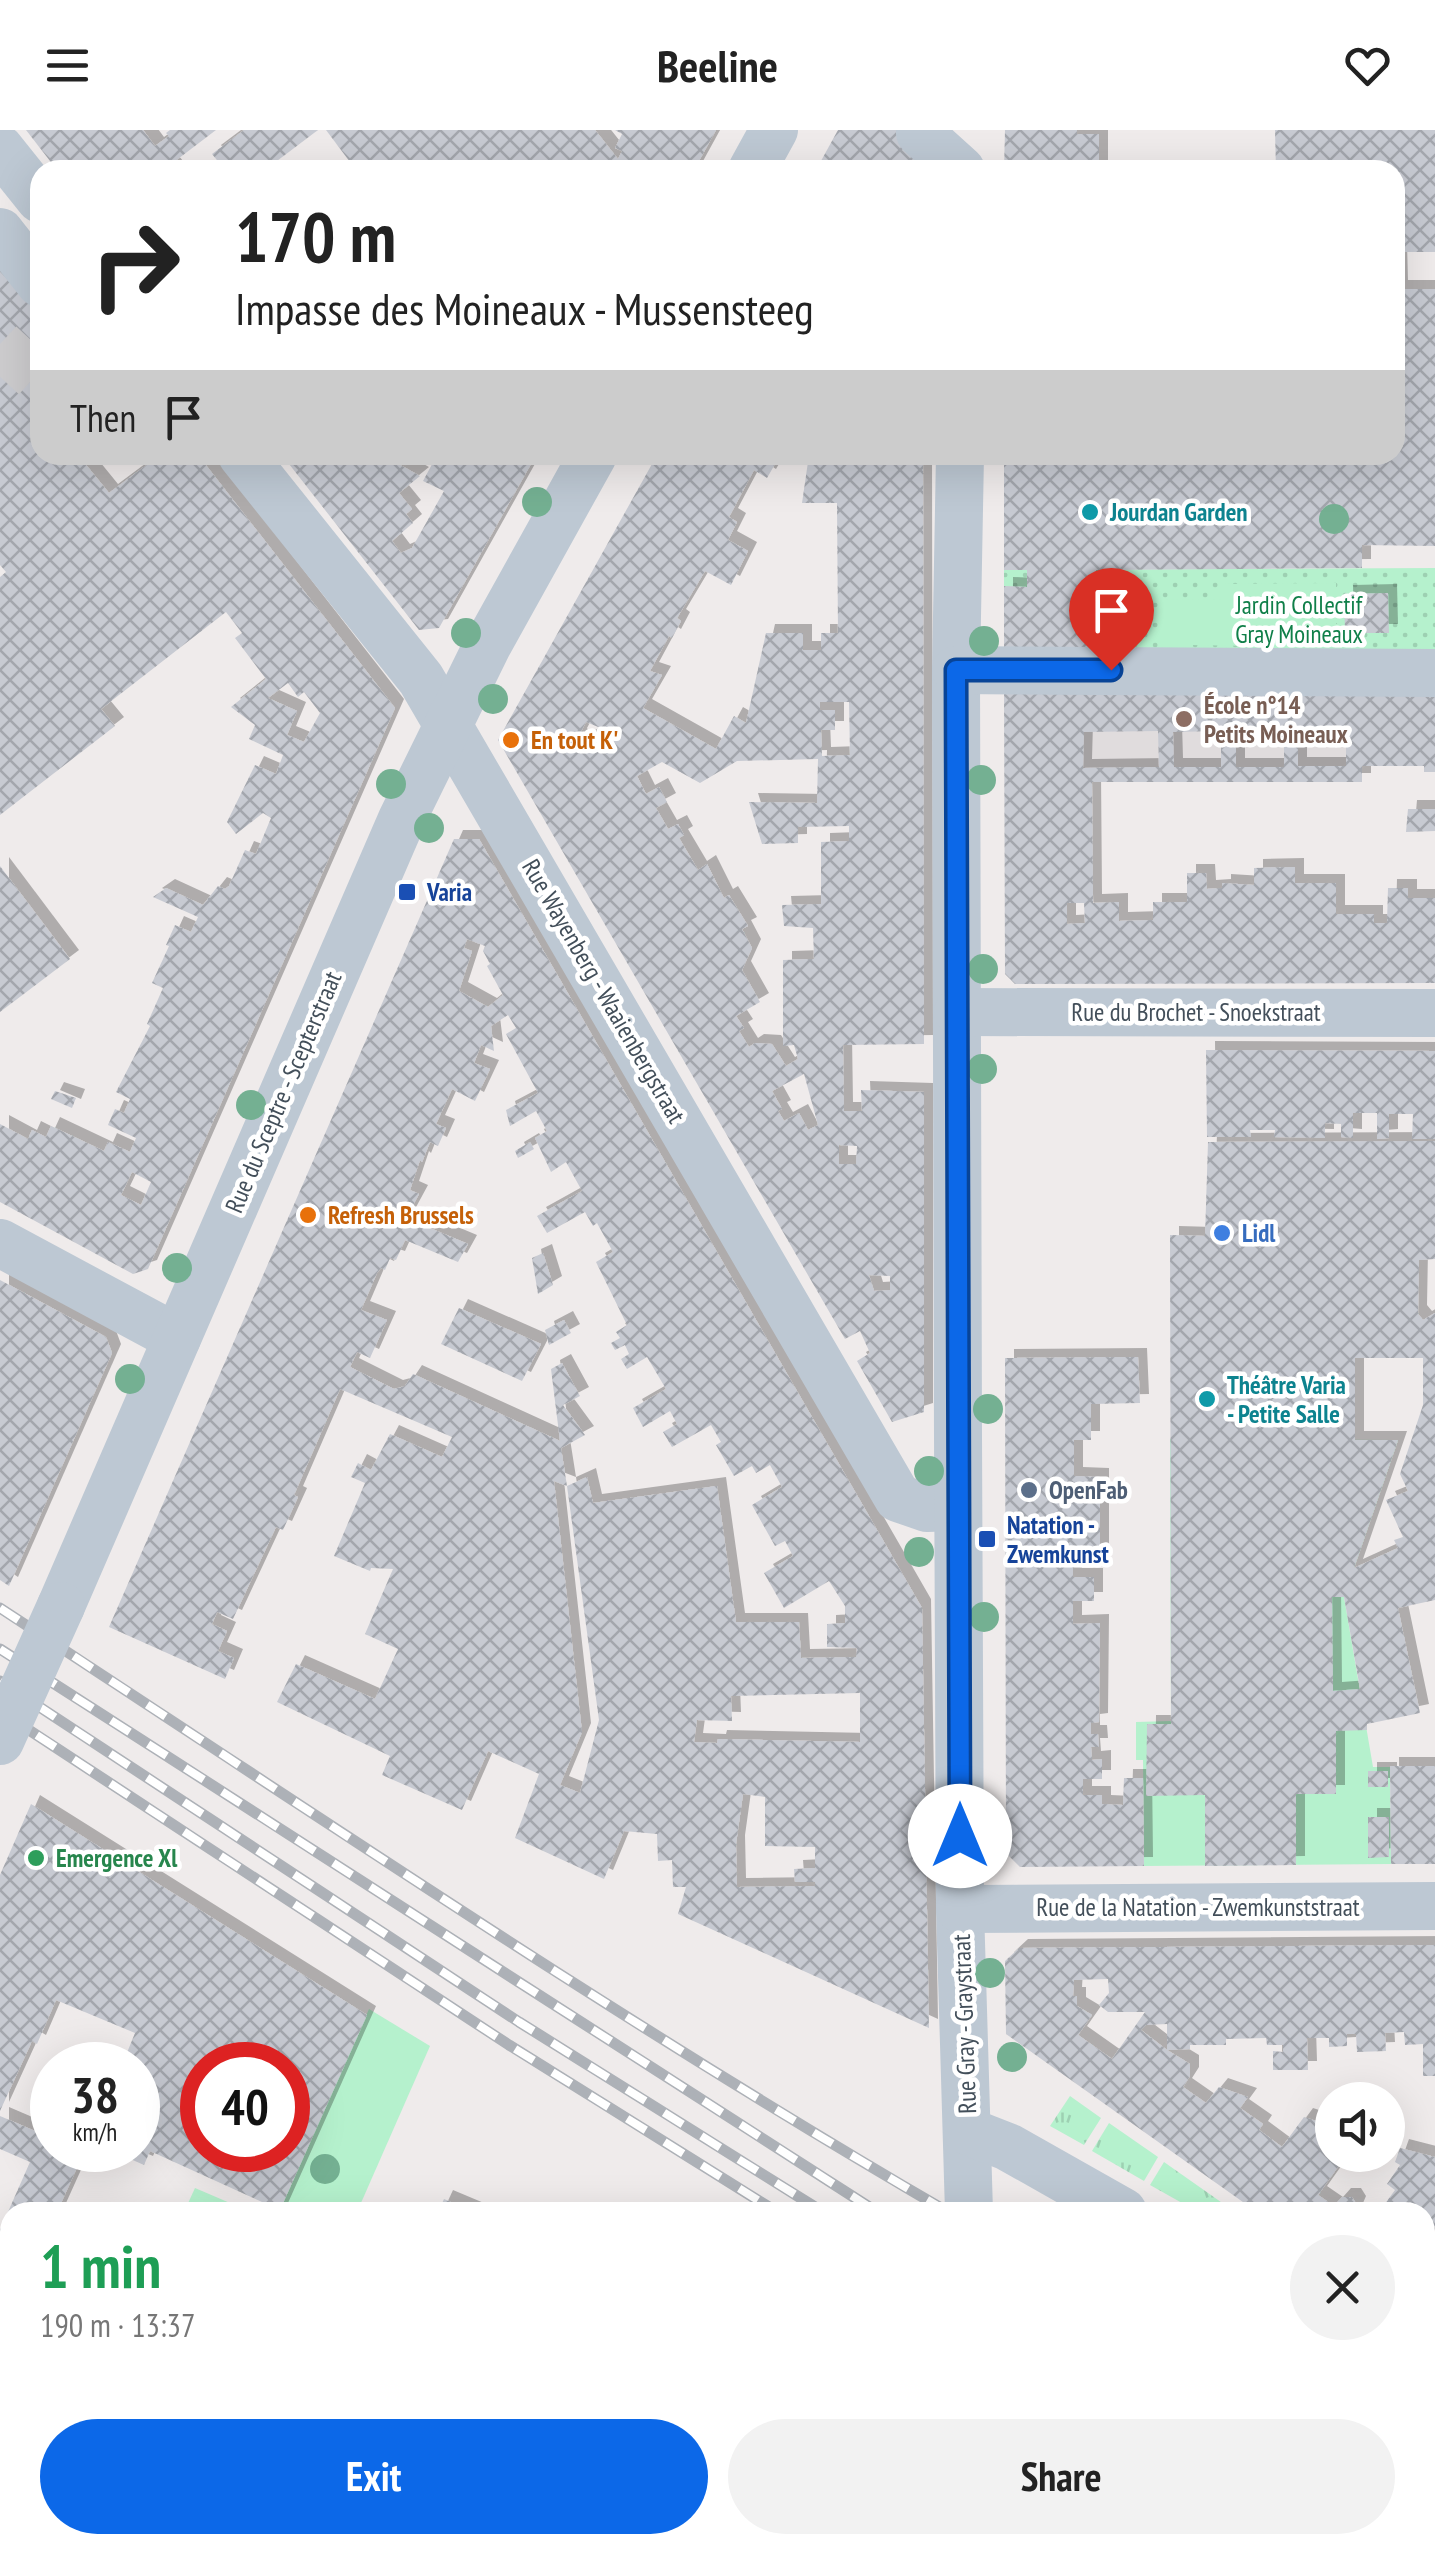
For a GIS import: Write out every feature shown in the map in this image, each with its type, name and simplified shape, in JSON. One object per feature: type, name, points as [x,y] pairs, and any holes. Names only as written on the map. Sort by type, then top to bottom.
[{"type":"street","points":[[758,160],[774,130]]},
{"type":"street","points":[[942,132],[957,160]]},
{"type":"street","points":[[0,149],[30,187]]},
{"type":"street","points":[[0,232],[30,270]]},
{"type":"street","name":"Rue Wayenberg - Waaienbergstraat","points":[[250,465],[421,679],[898,1498],[928,1508],[958,1507]]},
{"type":"street","name":"Rue du Sceptre - Scepterstraat","points":[[0,1741],[402,819],[488,644],[587,465]]},
{"type":"street","name":"Rue Gray - Graystraat","points":[[960,465],[956,670],[960,1910],[969,2202]]},
{"type":"street","points":[[956,670],[1435,673]]},
{"type":"street","name":"Rue du Brochet - Snoekstraat","points":[[958,1012],[1435,1012]]},
{"type":"street","points":[[0,1243],[176,1338]]},
{"type":"street","name":"Rue de la Natation - Zwemkunststraat","points":[[960,1910],[1435,1906]]},
{"type":"street","points":[[968,2131],[1008,2147],[1105,2202]]},
{"type":"shaded area","name":"École n°14 Petits Moineaux","points":[[1362,685],[1362,782],[1092,782],[1004,687]]},
{"type":"green space","points":[[1435,568],[1435,691],[1004,687],[1004,570]]},
{"type":"green space","name":"Jardin Collectif Gray Moineaux","points":[[1336,583],[1336,624],[1365,624],[1365,658],[1251,658],[1251,646],[1193,645],[1192,658],[1159,659],[1159,600],[1222,599],[1222,584]]},
{"type":"green space","points":[[1170,1439],[1398,1440],[1344,1597],[1373,1767],[1390,1767],[1391,1864],[1144,1866],[1143,1760],[1136,1760],[1136,1722],[1171,1721]]},
{"type":"green space","points":[[369,2009],[430,2046],[361,2202],[283,2202],[297,2172],[310,2172],[310,2142]]},
{"type":"green space","points":[[1070,2096],[1101,2118],[1084,2145],[1050,2126]]},
{"type":"green space","points":[[1109,2123],[1158,2157],[1144,2181],[1092,2151]]},
{"type":"green space","points":[[1164,2162],[1221,2202],[1180,2202],[1150,2185]]},
{"type":"green space","points":[[195,2188],[228,2202],[189,2202]]},
{"type":"building","points":[[26,130],[143,130],[155,146],[169,136],[166,133],[170,130],[216,130],[177,160],[49,160]]},
{"type":"building","points":[[244,130],[318,130],[278,160],[217,160],[212,154]]},
{"type":"building","points":[[326,130],[595,130],[618,159],[622,151],[615,148],[622,134],[615,130],[716,130],[700,160],[348,160]]},
{"type":"building","points":[[838,130],[920,130],[923,160],[822,160]]},
{"type":"building","points":[[1005,130],[1077,130],[1077,134],[1099,134],[1099,160],[1004,160]]},
{"type":"building","points":[[1275,130],[1435,130],[1435,252],[1405,252],[1405,160],[1276,160]]},
{"type":"building","points":[[0,252],[30,290],[30,465],[86,465],[109,493],[147,465],[206,465],[395,708],[148,1269],[133,1274],[0,1202],[0,1124],[28,1139],[32,1130],[46,1137],[51,1126],[104,1151],[108,1142],[130,1152],[136,1138],[108,1125],[115,1109],[124,1113],[130,1099],[116,1092],[150,1026],[147,1024],[163,988],[152,983],[175,925],[191,932],[198,917],[153,897],[166,888],[203,905],[218,886],[229,886],[245,850],[256,854],[271,818],[263,813],[236,834],[227,822],[255,765],[276,774],[283,755],[249,739],[255,725],[231,707],[266,679],[235,638],[242,633],[226,612],[101,709],[115,726],[0,815],[0,577],[6,572],[0,565]],"holes":[[[288,683],[298,697],[304,692],[320,713],[304,742],[287,735],[297,711],[268,698]],[[132,1172],[151,1182],[141,1205],[121,1195]]]},
{"type":"building","points":[[1405,289],[1435,289],[1435,546],[1362,545],[1362,568],[1096,570],[1096,587],[1106,586],[1106,658],[1004,648],[1004,586],[1027,587],[1027,570],[1004,570],[1004,465],[1405,465]]},
{"type":"building","points":[[290,465],[400,465],[420,476],[399,493],[412,509],[406,514],[413,523],[392,541],[401,553],[412,548],[444,491],[423,481],[432,465],[530,465],[439,628],[419,630]]},
{"type":"building","points":[[651,465],[775,465],[767,478],[754,470],[729,517],[737,522],[728,540],[748,551],[731,585],[705,571],[677,618],[681,621],[672,638],[669,636],[650,671],[662,675],[643,708],[716,749],[734,716],[746,723],[766,633],[803,633],[803,650],[821,650],[821,633],[838,633],[837,503],[802,503],[808,465],[923,465],[924,1044],[843,1045],[844,1111],[862,1111],[861,1090],[924,1092],[924,1412],[892,1422],[857,1361],[870,1353],[860,1331],[845,1339],[498,740]],"holes":[[[820,702],[849,702],[850,755],[822,756],[821,730],[835,730],[835,710],[820,710]],[[586,722],[603,729],[581,742],[578,737]],[[818,759],[817,803],[749,802],[762,844],[798,843],[798,827],[849,826],[849,841],[821,842],[821,904],[782,905],[784,926],[813,928],[814,959],[783,960],[783,1046],[794,1045],[798,1059],[786,1066],[772,1044],[755,1043],[749,1047],[739,1031],[744,1028],[736,1016],[760,1002],[742,970],[752,948],[742,929],[748,926],[729,895],[724,898],[707,864],[698,870],[679,838],[684,835],[678,824],[668,829],[656,808],[667,802],[659,787],[646,794],[637,776],[662,762],[700,783],[737,761]],[[804,1074],[818,1125],[808,1130],[799,1113],[784,1121],[772,1091]],[[839,1145],[857,1146],[856,1164],[839,1164]],[[869,1275],[890,1276],[890,1290],[874,1291]]]},
{"type":"building","points":[[1388,593],[1389,633],[1345,633],[1344,594]]},
{"type":"building","points":[[1004,687],[1435,691],[1435,772],[1424,772],[1424,766],[1362,766],[1362,782],[1092,782],[1093,903],[1119,902],[1119,921],[1153,920],[1153,902],[1187,902],[1187,873],[1206,873],[1207,889],[1222,888],[1222,883],[1254,885],[1254,868],[1295,867],[1295,883],[1336,883],[1336,914],[1374,914],[1374,923],[1387,923],[1388,888],[1408,888],[1408,898],[1435,898],[1435,983],[1015,984],[1005,974]],"holes":[[[1158,731],[1159,767],[1083,768],[1084,732]],[[1221,731],[1221,767],[1174,767],[1173,732]],[[1236,731],[1284,731],[1284,767],[1236,767]],[[1298,731],[1346,731],[1346,766],[1298,766]],[[1067,903],[1084,903],[1085,923],[1067,924]]]},
{"type":"building","points":[[1408,809],[1435,809],[1435,831],[1406,832]]},
{"type":"building","points":[[454,839],[479,839],[922,1608],[929,2028],[678,1914],[686,1887],[673,1887],[672,1860],[658,1861],[657,1834],[624,1831],[604,1879],[515,1838],[539,1774],[488,1751],[462,1810],[382,1775],[390,1756],[277,1702],[296,1664],[375,1699],[398,1649],[365,1634],[393,1569],[370,1571],[334,1556],[365,1483],[351,1477],[358,1463],[371,1470],[390,1434],[442,1457],[452,1437],[340,1389],[283,1530],[276,1527],[233,1619],[217,1612],[212,1624],[227,1631],[218,1651],[234,1658],[225,1679],[109,1627]],"holes":[[[467,939],[485,946],[483,951],[490,964],[487,966],[503,995],[488,1007],[459,991],[472,951],[464,948]],[[508,1015],[516,1028],[506,1034],[538,1093],[506,1110],[510,1126],[536,1111],[547,1131],[535,1138],[551,1172],[566,1162],[582,1191],[537,1216],[547,1233],[585,1212],[593,1226],[597,1223],[613,1252],[596,1262],[627,1325],[616,1332],[620,1338],[611,1343],[615,1350],[625,1345],[629,1354],[621,1359],[627,1369],[647,1357],[666,1389],[633,1408],[643,1427],[670,1411],[677,1424],[663,1432],[672,1447],[711,1425],[721,1442],[716,1445],[734,1476],[752,1466],[756,1473],[770,1465],[782,1487],[752,1505],[775,1546],[785,1541],[793,1556],[764,1573],[784,1608],[829,1581],[845,1606],[845,1623],[827,1624],[827,1647],[857,1648],[856,1657],[801,1658],[799,1622],[736,1622],[717,1486],[593,1503],[587,1477],[567,1486],[561,1448],[585,1435],[563,1405],[580,1396],[562,1363],[551,1369],[560,1441],[413,1374],[405,1386],[394,1389],[350,1367],[357,1352],[370,1358],[387,1320],[361,1310],[377,1273],[381,1268],[385,1270],[390,1258],[396,1260],[405,1240],[458,1262],[468,1244],[406,1218],[419,1194],[410,1190],[430,1142],[438,1146],[446,1128],[436,1124],[452,1089],[475,1101],[490,1069],[474,1063],[481,1045],[494,1051],[491,1026]],[[554,1481],[567,1486],[599,1720],[580,1793],[560,1785],[582,1732]],[[860,1693],[860,1742],[694,1742],[697,1720],[732,1721],[731,1696]],[[743,1794],[765,1797],[765,1846],[815,1847],[815,1868],[794,1869],[795,1882],[815,1882],[815,1886],[737,1887],[736,1844]]]},
{"type":"building","points":[[0,866],[70,959],[0,1012]]},
{"type":"building","points":[[1206,1050],[1435,1051],[1435,1139],[1412,1139],[1413,1114],[1389,1114],[1389,1138],[1377,1139],[1377,1113],[1353,1113],[1353,1138],[1341,1137],[1341,1124],[1325,1123],[1325,1138],[1274,1137],[1275,1130],[1250,1130],[1251,1137],[1207,1137]]},
{"type":"building","points":[[55,1091],[76,1098],[72,1108],[51,1099]]},
{"type":"building","points":[[1435,1141],[1435,1259],[1419,1260],[1418,1314],[1423,1320],[1435,1313],[1435,1600],[1398,1608],[1420,1713],[1367,1724],[1367,1730],[1336,1731],[1336,1794],[1296,1794],[1296,1865],[1205,1866],[1205,1795],[1146,1796],[1147,1724],[1171,1724],[1170,1235],[1205,1236],[1208,1142]],"holes":[[[1355,1358],[1423,1358],[1423,1405],[1400,1474],[1408,1491],[1386,1500],[1403,1537],[1394,1540],[1398,1548],[1354,1568],[1398,1440],[1355,1440]],[[1332,1597],[1344,1597],[1360,1689],[1333,1691]]]},
{"type":"building","points":[[530,1142],[534,1149],[518,1158],[515,1151]]},
{"type":"building","points":[[543,1253],[553,1285],[538,1294],[532,1258]]},
{"type":"building","points":[[0,1280],[106,1337],[112,1353],[9,1586],[0,1580]]},
{"type":"building","points":[[459,1308],[541,1344],[522,1381],[441,1344]]},
{"type":"building","points":[[564,1320],[571,1333],[549,1345],[545,1330]]},
{"type":"building","points":[[1138,1357],[1140,1403],[1091,1404],[1091,1440],[1074,1440],[1074,1476],[1100,1477],[1100,1560],[1073,1560],[1073,1577],[1094,1577],[1094,1601],[1073,1601],[1073,1624],[1100,1623],[1099,1722],[1091,1723],[1091,1734],[1098,1734],[1099,1747],[1091,1747],[1092,1760],[1102,1759],[1102,1779],[1083,1779],[1083,1795],[1102,1795],[1102,1804],[1123,1805],[1124,1778],[1143,1778],[1144,1866],[1020,1867],[1006,1853],[1005,1358]]},
{"type":"building","points":[[1390,1766],[1435,1766],[1435,1864],[1391,1864]]},
{"type":"building","points":[[1368,1771],[1388,1771],[1388,1787],[1368,1787]]},
{"type":"building","points":[[31,1804],[367,2015],[310,2143],[310,2042],[180,2042],[180,2165],[160,2156],[160,2042],[131,2042],[135,2033],[56,2000],[38,2042],[32,2041],[0,2111],[0,1875]]},
{"type":"building","points":[[1368,1817],[1389,1817],[1389,1857],[1368,1858]]},
{"type":"building","points":[[1435,1945],[1435,2076],[1423,2076],[1423,2044],[1405,2045],[1404,2032],[1385,2033],[1386,2051],[1357,2052],[1356,2034],[1347,2034],[1347,2046],[1329,2047],[1329,2038],[1307,2038],[1308,2070],[1273,2070],[1273,2051],[1283,2052],[1283,2045],[1267,2045],[1266,2038],[1226,2039],[1226,2045],[1190,2045],[1190,2049],[1167,2050],[1190,2064],[1190,2076],[1183,2087],[1206,2103],[1219,2087],[1248,2097],[1240,2108],[1263,2124],[1259,2130],[1282,2147],[1304,2117],[1315,2121],[1315,2172],[1334,2172],[1318,2195],[1328,2202],[1243,2202],[1006,2034],[1005,1961],[1019,1948]],"holes":[[[1108,1979],[1109,1993],[1099,2005],[1108,2012],[1145,2012],[1112,2059],[1078,2035],[1092,2015],[1077,2006],[1074,1980]],[[1167,2024],[1167,2050],[1141,2030],[1146,2025]]]},
{"type":"building","points":[[0,2116],[30,2129],[30,2162],[0,2149]]},
{"type":"building","points":[[1405,2149],[1435,2157],[1435,2202],[1386,2202],[1395,2190],[1387,2184],[1395,2172],[1405,2172]]},
{"type":"building","points":[[30,2162],[30,2172],[75,2172],[62,2202],[12,2202]]},
{"type":"building","points":[[196,2172],[297,2172],[283,2202],[262,2202]]},
{"type":"building","points":[[1342,2197],[1352,2197],[1355,2202],[1338,2202]]},
{"type":"tunnel","points":[[0,344],[30,372]]},
{"type":"railway","points":[[0,1608],[588,1992],[931,2202]]},
{"type":"railway","points":[[0,1649],[861,2202]]},
{"type":"railway","points":[[0,1681],[519,2022],[807,2202]]},
{"type":"railway","points":[[0,1711],[509,2045],[761,2202]]},
{"type":"place","name":"Jourdan Garden","points":[[1090,512]]},
{"type":"place","name":"École n°14 Petits Moineaux","points":[[1184,719]]},
{"type":"place","name":"En tout K'","points":[[511,740]]},
{"type":"place","name":"Varia","points":[[407,892]]},
{"type":"place","name":"Refresh Brussels","points":[[308,1215]]},
{"type":"place","name":"Lidl","points":[[1222,1233]]},
{"type":"place","name":"Théâtre Varia - Petite Salle","points":[[1207,1399]]},
{"type":"place","name":"OpenFab","points":[[1029,1490]]},
{"type":"place","name":"Natation - Zwemkunst","points":[[987,1539]]},
{"type":"place","name":"Emergence Xl","points":[[36,1858]]},
{"type":"route","points":[[960,1836],[956,670],[1111,670]]}]
